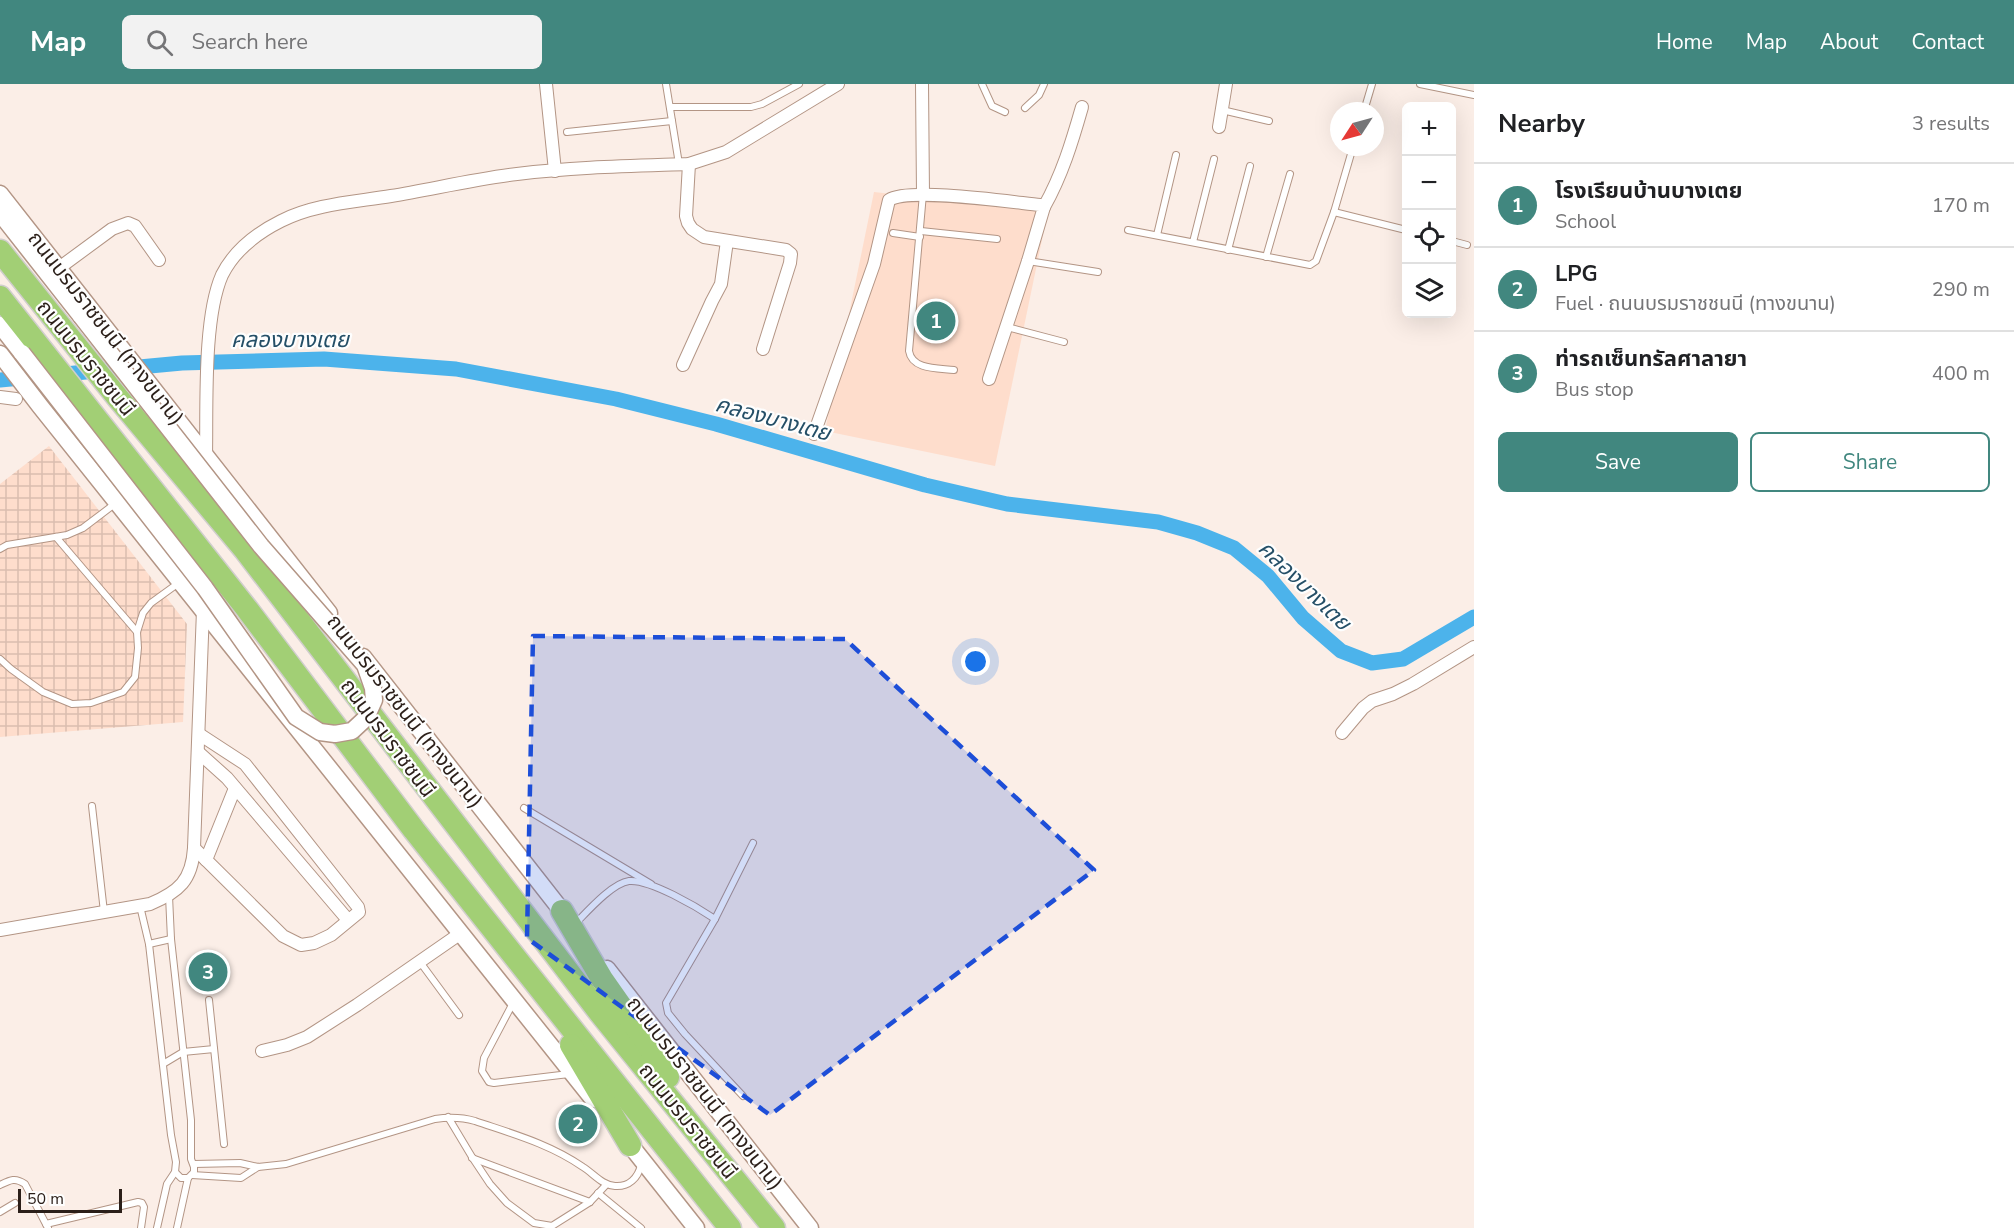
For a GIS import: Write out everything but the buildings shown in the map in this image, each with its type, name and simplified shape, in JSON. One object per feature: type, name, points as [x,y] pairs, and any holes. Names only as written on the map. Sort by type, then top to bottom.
[{"type":"highway","name":"ถนนบรมราชชนนี","points":[[0,251],[118,398],[245,550],[600,1013],[774,1228]]},
{"type":"highway","name":"ถนนบรมราชชนนี","points":[[0,297],[29,349],[79,398],[247,609],[414,830],[730,1228]]},
{"type":"highway","points":[[568,918],[602,979],[644,1039],[717,1156]]},
{"type":"highway","points":[[530,975],[636,1152]]},
{"type":"main road","name":"ถนนบรมราชชนนี (ทางขนาน)","points":[[0,194],[123,348],[810,1228]]},
{"type":"main road","points":[[0,213],[261,546],[365,665],[373,688],[374,700],[366,718],[352,731],[334,734],[320,732],[296,717],[205,588],[29,349],[0,325]]},
{"type":"main road","points":[[2,357],[696,1228]]},
{"type":"street","points":[[546,84],[555,171]]},
{"type":"street","points":[[206,456],[209,348],[214,305],[222,276],[234,256],[247,242],[282,220],[316,209],[516,174],[684,164],[726,152],[838,84]]},
{"type":"street","points":[[922,84],[923,194]]},
{"type":"street","points":[[1219,128],[1226,84]]},
{"type":"street","points":[[989,379],[1044,207],[1057,185],[1082,107]]},
{"type":"street","points":[[684,164],[688,223],[692,229],[705,237],[786,250],[791,254],[763,349]]},
{"type":"street","points":[[814,434],[874,264],[889,200],[896,196],[923,194],[1044,207]]},
{"type":"street","points":[[59,267],[112,229],[128,223],[135,226],[159,260]]},
{"type":"street","points":[[683,365],[722,284],[727,241]]},
{"type":"street","points":[[0,398],[16,399]]},
{"type":"street","points":[[0,930],[150,904],[169,896],[185,882],[193,860],[194,848],[203,610]]},
{"type":"street","points":[[1342,732],[1372,701],[1413,684],[1474,647]]},
{"type":"street","points":[[194,848],[283,936],[293,942],[301,945],[322,940],[359,912],[358,907],[245,764],[199,734]]},
{"type":"street","points":[[198,752],[235,788],[348,920]]},
{"type":"street","points":[[206,860],[235,788]]},
{"type":"street","points":[[286,848],[302,836]]},
{"type":"street","points":[[262,1051],[288,1045],[307,1037],[461,933]]},
{"type":"lane","points":[[666,84],[672,121],[684,164]]},
{"type":"lane","points":[[670,108],[751,107],[762,104],[799,84]]},
{"type":"lane","points":[[982,84],[992,106],[1005,111]]},
{"type":"lane","points":[[1025,108],[1039,95],[1044,84]]},
{"type":"lane","points":[[1367,102],[1372,84]]},
{"type":"lane","points":[[1420,84],[1474,95]]},
{"type":"lane","points":[[1222,110],[1269,122]]},
{"type":"lane","points":[[567,132],[672,121]]},
{"type":"lane","points":[[1157,235],[1176,155]]},
{"type":"lane","points":[[1128,230],[1306,265],[1314,263],[1334,212],[1350,156]]},
{"type":"lane","points":[[1192,242],[1214,159]]},
{"type":"lane","points":[[1228,250],[1250,166]]},
{"type":"lane","points":[[1266,257],[1290,174]]},
{"type":"lane","points":[[923,194],[909,351],[910,356],[922,366],[954,370]]},
{"type":"lane","points":[[1334,212],[1402,229]]},
{"type":"lane","points":[[893,233],[997,239]]},
{"type":"lane","points":[[1456,242],[1467,245]]},
{"type":"lane","points":[[1028,261],[1098,272]]},
{"type":"lane","points":[[1007,327],[1064,342]]},
{"type":"lane","points":[[0,549],[7,545],[67,535],[83,528],[117,502]]},
{"type":"lane","points":[[56,537],[138,632]]},
{"type":"lane","points":[[0,659],[43,692],[72,704],[91,703],[123,692],[135,677],[138,632],[143,613],[151,603],[181,582]]},
{"type":"lane","points":[[92,806],[104,912]]},
{"type":"lane","points":[[524,808],[659,889],[715,918]]},
{"type":"lane","points":[[743,1096],[668,1014],[666,1003],[715,918],[753,843]]},
{"type":"lane","points":[[568,918],[628,881],[659,889]]},
{"type":"lane","points":[[169,896],[171,939],[192,1132],[190,1177],[177,1228]]},
{"type":"lane","points":[[140,906],[149,944],[176,1162],[175,1172],[167,1184],[157,1228]]},
{"type":"lane","points":[[149,944],[171,939]]},
{"type":"lane","points":[[420,962],[459,1016]]},
{"type":"lane","points":[[209,1000],[224,1144]]},
{"type":"lane","points":[[514,1000],[484,1058],[482,1071],[489,1082],[573,1074]]},
{"type":"lane","points":[[163,1064],[183,1052],[214,1049]]},
{"type":"lane","points":[[176,1162],[183,1158],[192,1162],[240,1163],[258,1167],[298,1161],[448,1117],[462,1117],[476,1121],[554,1149],[579,1164],[606,1185],[618,1186],[634,1179],[639,1172],[636,1152]]},
{"type":"lane","points":[[448,1117],[490,1184],[507,1203],[534,1223],[552,1226],[590,1202],[606,1185]]},
{"type":"lane","points":[[472,1157],[590,1202]]},
{"type":"lane","points":[[175,1172],[181,1178],[241,1178],[258,1167]]},
{"type":"lane","points":[[0,1185],[11,1179],[25,1184],[47,1226],[138,1202],[144,1207],[141,1228]]},
{"type":"lane","points":[[598,1193],[641,1228]]},
{"type":"lane","points":[[0,1212],[15,1203]]},
{"type":"highlighted area","points":[[533,636],[845,639],[1094,870],[770,1115],[527,938]]},
{"type":"shaded area","points":[[874,192],[1048,211],[995,466],[825,431]]},
{"type":"shaded area","points":[[49,446],[187,624],[183,722],[0,737],[0,484]]},
{"type":"waterway","name":"คลองบางเตย","points":[[0,380],[182,363],[324,359],[456,369],[616,399],[716,424],[925,485],[1007,504],[1158,522],[1197,533],[1234,548],[1268,576],[1303,618],[1341,651],[1372,663],[1403,659],[1474,617]]},
{"type":"place","name":"โรงเรียนบ้านบางเตย","points":[[936,321]]},
{"type":"place","name":"ท่ารถเซ็นทรัลศาลายา","points":[[208,972]]},
{"type":"place","name":"LPG","points":[[578,1124]]}]
